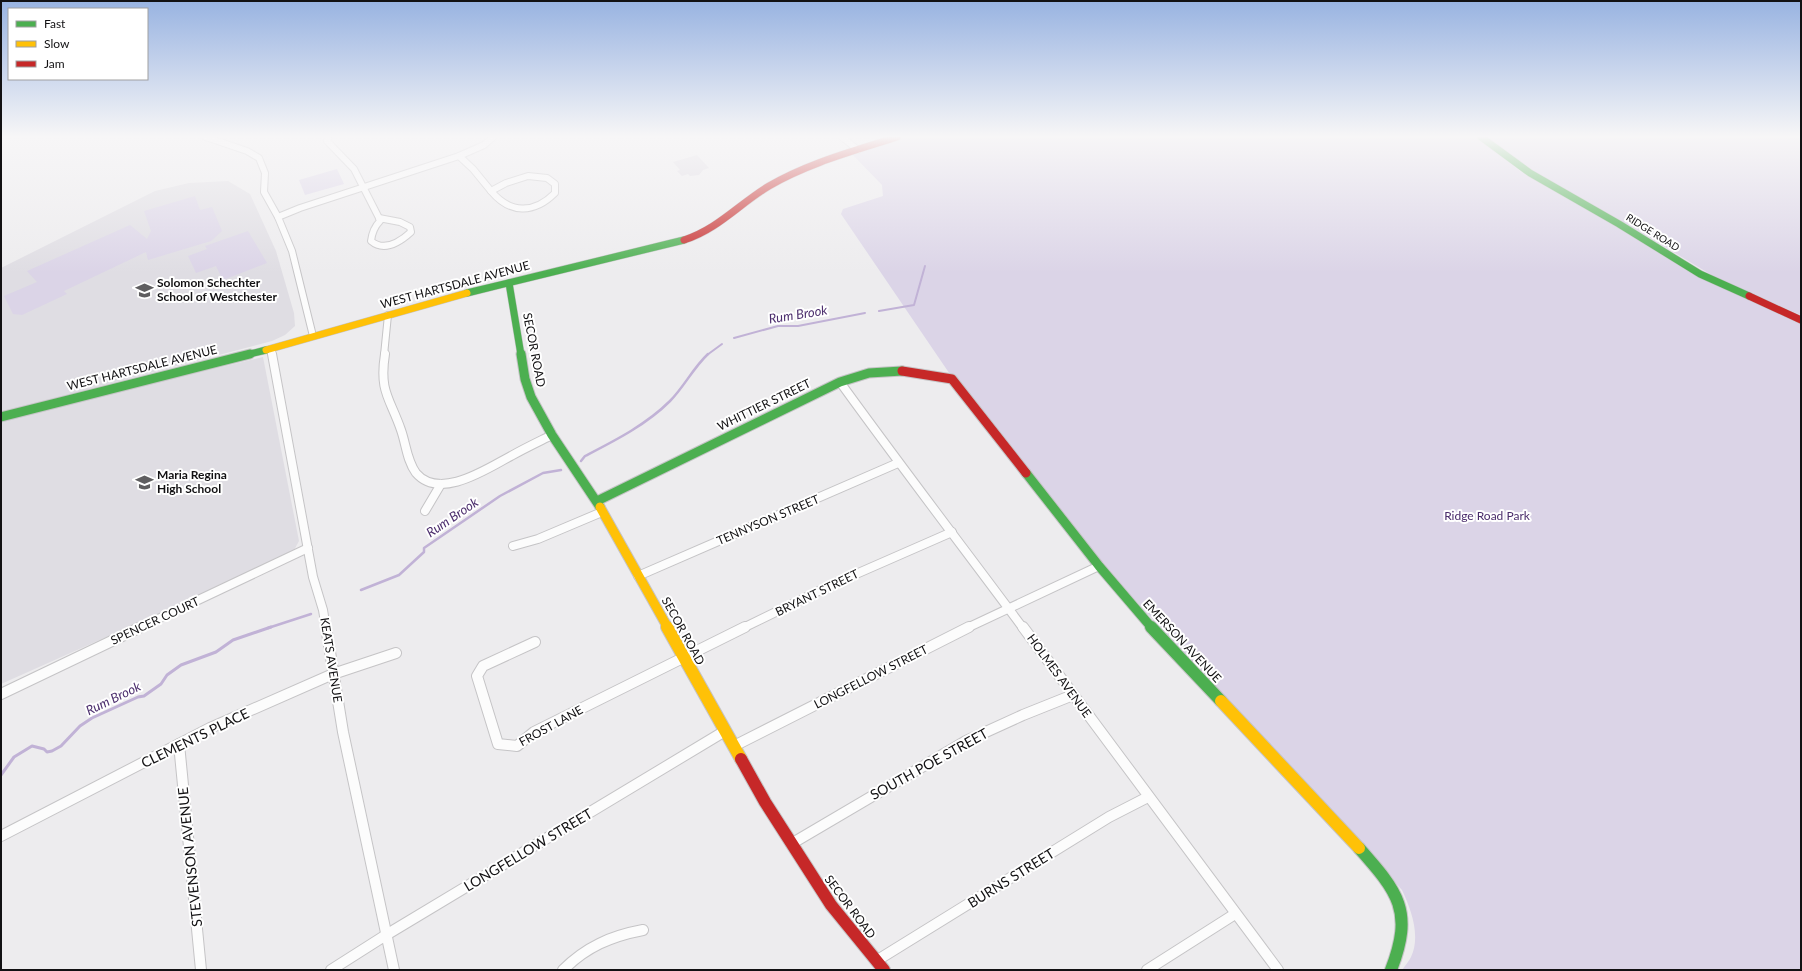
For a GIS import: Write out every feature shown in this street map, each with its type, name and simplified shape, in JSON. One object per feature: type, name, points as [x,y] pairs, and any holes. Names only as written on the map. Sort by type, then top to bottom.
[{"type":"street","points":[[265,182],[264,192],[278,217],[292,252],[313,336]]},
{"type":"street","points":[[361,182],[380,221],[371,234],[371,240],[374,245],[378,246],[393,244],[405,239],[411,232],[410,227],[400,222],[379,218]]},
{"type":"street","points":[[278,217],[300,208],[378,182]]},
{"type":"street","points":[[484,182],[505,205],[511,208],[519,209],[540,205],[549,200],[555,193],[556,188],[553,182]]},
{"type":"street","points":[[491,191],[508,182]]},
{"type":"street","name":"WEST HARTSDALE AVENUE","points":[[1,416],[271,349],[462,294],[670,244],[693,237],[720,223],[753,196],[776,182]]},
{"type":"street","name":"RIDGE ROAD","points":[[1546,182],[1619,224],[1700,274],[1801,320]]},
{"type":"street","name":"SECOR ROAD","points":[[509,283],[525,378],[531,397],[552,435],[597,501],[725,731],[791,844],[831,905],[884,970]]},
{"type":"street","points":[[388,315],[389,324],[383,361],[386,397],[401,428],[414,469],[421,477],[441,484],[464,479],[490,468],[552,435]]},
{"type":"street","name":"KEATS AVENUE","points":[[271,349],[313,577],[323,610],[343,732],[394,970]]},
{"type":"street","name":"WHITTIER STREET","points":[[597,501],[840,382],[858,375],[884,370],[927,374],[952,379]]},
{"type":"street","name":"EMERSON AVENUE","points":[[952,379],[1098,566],[1154,631],[1352,840],[1381,874],[1398,901],[1404,921],[1402,940],[1391,970]]},
{"type":"street","name":"HOLMES AVENUE","points":[[840,382],[898,463],[952,532],[1278,970]]},
{"type":"street","name":"TENNYSON STREET","points":[[638,576],[898,463]]},
{"type":"street","points":[[425,511],[441,484]]},
{"type":"street","points":[[513,546],[538,539],[602,512]]},
{"type":"street","name":"BRYANT STREET","points":[[684,658],[832,585],[952,532]]},
{"type":"street","name":"SPENCER COURT","points":[[1,694],[308,548]]},
{"type":"street","name":"LONGFELLOW STREET","points":[[734,746],[1008,608],[1098,566]]},
{"type":"street","name":"FROST LANE","points":[[535,642],[483,666],[477,676],[498,744],[517,746],[534,732],[684,658]]},
{"type":"street","name":"CLEMENTS PLACE","points":[[1,836],[210,728],[333,674],[396,653]]},
{"type":"street","name":"SOUTH POE STREET","points":[[791,844],[966,741],[1023,715],[1073,696]]},
{"type":"street","name":"LONGFELLOW STREET","points":[[331,970],[386,935],[725,731]]},
{"type":"street","name":"STEVENSON AVENUE","points":[[179,744],[201,970]]},
{"type":"street","name":"BURNS STREET","points":[[876,961],[1109,817],[1148,797]]},
{"type":"street","points":[[1147,970],[1235,914]]},
{"type":"street","points":[[563,970],[588,946],[622,933],[643,930]]},
{"type":"shaded area","name":"Solomon Schechter School of Westchester","points":[[230,182],[250,194],[276,251],[294,313],[295,326],[285,335],[272,341],[1,412],[1,268],[155,191],[189,183]]},
{"type":"shaded area","name":"Maria Regina High School","points":[[263,357],[299,541],[293,552],[1,684],[1,422],[104,395]]},
{"type":"green space","points":[[300,182],[343,182],[344,184],[305,195]]},
{"type":"green space","name":"Ridge Road Park","points":[[879,182],[1540,182],[1622,229],[1686,270],[1801,323],[1801,970],[1402,970],[1411,957],[1414,949],[1415,932],[1409,906],[1402,890],[1099,561],[960,389],[841,214],[843,209],[883,196],[882,185]]},
{"type":"green space","points":[[1552,182],[1801,182],[1801,315],[1730,286],[1623,222]]},
{"type":"green space","points":[[195,196],[200,210],[212,207],[222,231],[211,241],[148,260],[146,252],[64,291],[67,294],[22,315],[13,314],[4,296],[37,282],[27,271],[130,225],[147,239],[151,231],[144,211]]},
{"type":"green space","points":[[248,231],[267,263],[223,280],[216,266],[196,273],[188,256],[207,249],[205,246]]},
{"type":"waterway","name":"Rum Brook","points":[[879,311],[914,305],[925,266]]},
{"type":"waterway","name":"Rum Brook","points":[[734,338],[778,326],[798,326],[865,313]]},
{"type":"waterway","name":"Rum Brook","points":[[707,355],[722,344]]},
{"type":"waterway","name":"Rum Brook","points":[[581,461],[585,456],[629,432],[661,410],[675,396],[707,355]]},
{"type":"waterway","name":"Rum Brook","points":[[361,590],[399,575],[424,552],[424,548],[500,496],[543,473],[561,470]]},
{"type":"waterway","name":"Rum Brook","points":[[270,627],[311,614]]},
{"type":"waterway","name":"Rum Brook","points":[[1,775],[14,757],[32,746],[44,749],[47,752],[52,751],[61,746],[80,726],[92,718],[138,697],[144,696],[161,684],[167,675],[181,665],[216,652],[233,640],[270,627]]},
{"type":"traffic: fast","points":[[1546,182],[1619,224],[1700,274],[1749,296]]},
{"type":"traffic: fast","points":[[467,293],[684,240]]},
{"type":"traffic: fast","points":[[509,283],[525,379],[531,397],[552,435],[600,507]]},
{"type":"traffic: fast","points":[[1,417],[266,350]]},
{"type":"traffic: fast","points":[[597,501],[840,382],[869,373],[902,371]]},
{"type":"traffic: fast","points":[[1026,473],[1099,566],[1154,631],[1221,701]]},
{"type":"traffic: fast","points":[[1359,848],[1384,877],[1393,890],[1399,904],[1402,918],[1402,933],[1399,950],[1391,970]]},
{"type":"traffic: slow","points":[[266,350],[467,293]]},
{"type":"traffic: slow","points":[[600,507],[741,759]]},
{"type":"traffic: slow","points":[[1221,701],[1359,848]]},
{"type":"traffic: jam","points":[[684,240],[708,231],[758,193],[776,182]]},
{"type":"traffic: jam","points":[[1749,296],[1801,320]]},
{"type":"traffic: jam","points":[[902,371],[952,379],[1026,473]]},
{"type":"traffic: jam","points":[[741,759],[765,802],[831,905],[884,970]]},
{"type":"place","name":"Solomon Schechter School of Westchester","points":[[144,290]]},
{"type":"place","name":"Maria Regina High School","points":[[144,482]]}]
